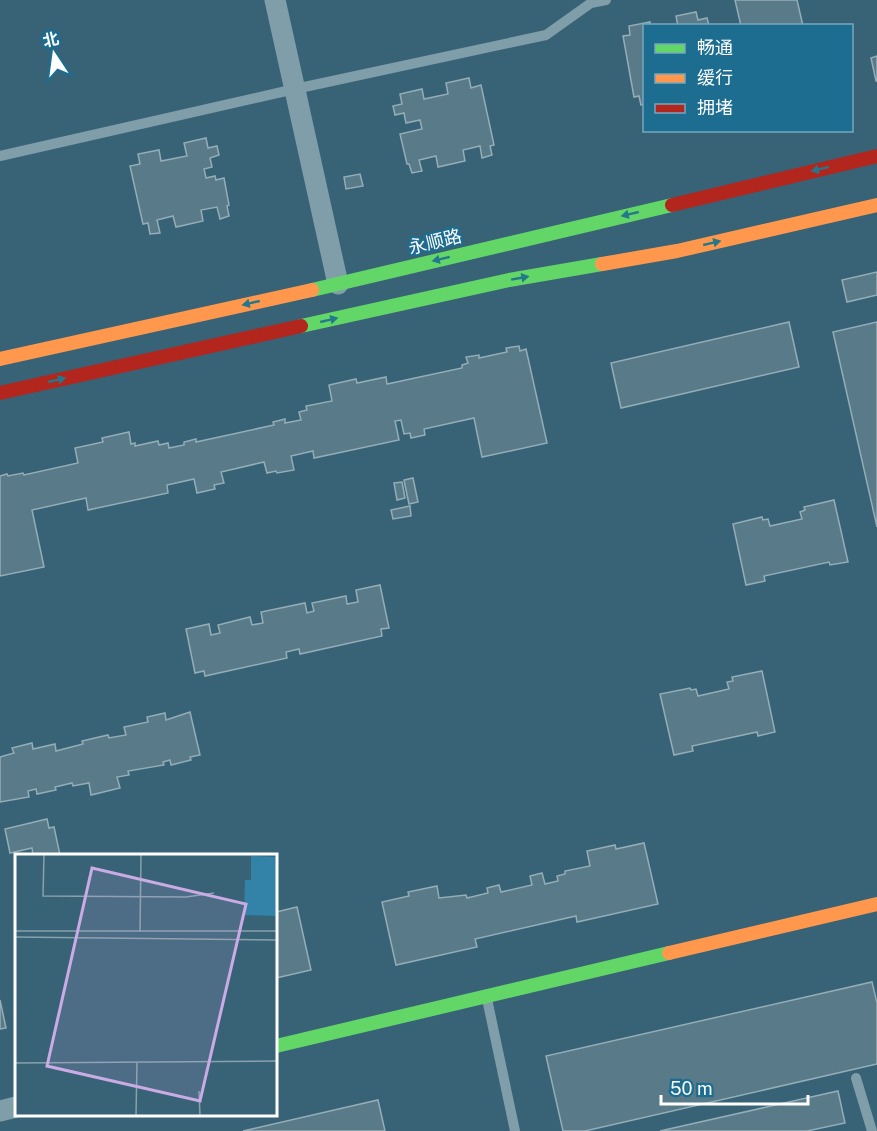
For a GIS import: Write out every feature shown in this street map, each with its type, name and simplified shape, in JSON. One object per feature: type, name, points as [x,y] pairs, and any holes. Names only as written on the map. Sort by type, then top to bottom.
[{"type":"main road","name":"永顺路","points":[[0,359],[338,284],[877,156]]},
{"type":"main road","points":[[0,393],[509,280],[677,251],[877,205]]},
{"type":"main road","points":[[278,1046],[877,904]]},
{"type":"street","points":[[275,0],[338,284]]},
{"type":"street","points":[[0,1111],[15,1107]]},
{"type":"lane","points":[[0,156],[546,35],[591,3],[606,0]]},
{"type":"lane","points":[[487,996],[516,1131]]},
{"type":"lane","points":[[856,1078],[872,1131]]},
{"type":"building","points":[[735,0],[797,0],[803,24],[741,24]]},
{"type":"building","points":[[696,12],[698,20],[707,18],[708,24],[678,24],[676,16]]},
{"type":"building","points":[[650,22],[650,24],[643,24],[643,104],[641,105],[639,96],[634,97],[623,36],[630,35],[629,26]]},
{"type":"building","points":[[877,56],[877,81],[876,81],[871,58]]},
{"type":"building","points":[[469,78],[471,88],[481,85],[494,145],[490,146],[492,155],[482,158],[480,146],[463,150],[465,161],[438,167],[436,156],[419,160],[422,171],[412,173],[407,164],[400,134],[422,129],[420,120],[406,123],[404,113],[395,115],[393,106],[402,104],[400,94],[422,89],[424,99],[448,94],[446,83]]},
{"type":"building","points":[[206,138],[208,148],[217,146],[219,155],[210,158],[212,167],[204,169],[206,178],[215,176],[216,180],[224,178],[229,216],[220,219],[217,207],[201,210],[203,221],[176,227],[173,216],[157,220],[160,233],[150,234],[148,223],[143,224],[130,166],[140,164],[138,154],[159,150],[161,161],[187,156],[184,143]]},
{"type":"building","points":[[360,174],[363,186],[346,189],[344,177]]},
{"type":"building","points":[[877,272],[877,295],[847,302],[842,280]]},
{"type":"building","points":[[789,322],[799,367],[621,408],[611,363]]},
{"type":"building","points":[[877,322],[877,527],[833,332]]},
{"type":"building","points":[[519,346],[520,351],[526,349],[547,443],[482,457],[474,418],[424,429],[425,435],[411,438],[410,433],[404,434],[401,420],[395,421],[399,440],[314,458],[313,451],[291,456],[294,470],[267,473],[264,462],[221,472],[224,483],[214,485],[215,489],[197,493],[194,479],[167,485],[168,493],[88,510],[86,498],[32,510],[44,567],[0,576],[0,476],[23,473],[24,475],[78,463],[75,448],[103,442],[102,438],[129,432],[131,444],[135,443],[135,446],[158,441],[159,445],[168,443],[169,448],[184,445],[184,442],[196,439],[196,442],[274,425],[273,422],[285,419],[285,423],[301,420],[299,412],[307,410],[306,406],[332,401],[329,385],[356,379],[357,383],[386,377],[387,384],[462,368],[462,365],[468,363],[466,357],[479,355],[479,358],[507,352],[506,348]]},
{"type":"building","points":[[413,478],[418,502],[409,504],[404,480]]},
{"type":"building","points":[[402,482],[405,498],[397,500],[394,483]]},
{"type":"building","points":[[834,500],[848,562],[830,565],[829,562],[764,576],[765,581],[746,585],[733,524],[762,517],[763,520],[768,519],[770,526],[802,519],[800,512],[805,510],[804,507]]},
{"type":"building","points":[[410,506],[411,516],[393,519],[391,510]]},
{"type":"building","points":[[380,585],[389,628],[381,629],[382,636],[300,654],[299,649],[286,652],[287,658],[205,676],[204,671],[195,673],[186,629],[209,624],[211,635],[220,633],[218,625],[250,617],[252,625],[263,623],[261,612],[305,603],[307,613],[314,611],[312,603],[346,596],[347,604],[358,602],[356,590]]},
{"type":"building","points":[[762,671],[775,732],[758,736],[757,732],[692,746],[693,751],[674,755],[660,694],[690,688],[691,690],[696,689],[698,696],[729,689],[727,682],[733,681],[732,677]]},
{"type":"building","points":[[190,712],[200,755],[190,757],[191,760],[171,765],[170,760],[163,762],[164,765],[128,771],[129,775],[117,777],[120,788],[91,795],[89,783],[73,786],[72,783],[55,787],[56,790],[37,794],[36,789],[28,791],[29,797],[0,802],[0,757],[14,753],[12,748],[32,743],[33,749],[55,744],[56,751],[83,744],[82,741],[108,735],[109,738],[126,735],[124,727],[148,722],[147,717],[165,713],[166,720]]},
{"type":"building","points":[[47,819],[49,828],[54,827],[60,854],[33,854],[32,848],[10,853],[5,829]]},
{"type":"building","points":[[644,843],[658,904],[577,922],[576,916],[475,939],[477,947],[396,965],[382,902],[409,896],[408,892],[437,886],[439,898],[466,895],[467,898],[488,893],[487,888],[499,885],[501,892],[532,885],[530,876],[542,873],[545,884],[558,881],[557,876],[565,874],[565,871],[590,866],[587,851],[615,845],[616,849]]},
{"type":"building","points":[[297,907],[311,970],[278,978],[278,912]]},
{"type":"building","points":[[872,982],[877,1003],[877,1064],[585,1131],[563,1131],[546,1056]]},
{"type":"building","points":[[0,1000],[6,1028],[0,1029]]},
{"type":"building","points":[[838,1091],[845,1123],[807,1131],[660,1131]]},
{"type":"building","points":[[378,1100],[385,1131],[243,1131]]},
{"type":"traffic: fast","points":[[312,290],[672,205]]},
{"type":"traffic: fast","points":[[301,326],[509,280],[602,264]]},
{"type":"traffic: fast","points":[[278,1046],[669,953]]},
{"type":"traffic: slow","points":[[602,264],[677,251],[877,205]]},
{"type":"traffic: slow","points":[[0,359],[312,290]]},
{"type":"traffic: slow","points":[[669,953],[877,904]]},
{"type":"traffic: jam","points":[[672,205],[877,156]]},
{"type":"traffic: jam","points":[[0,393],[301,326]]}]
